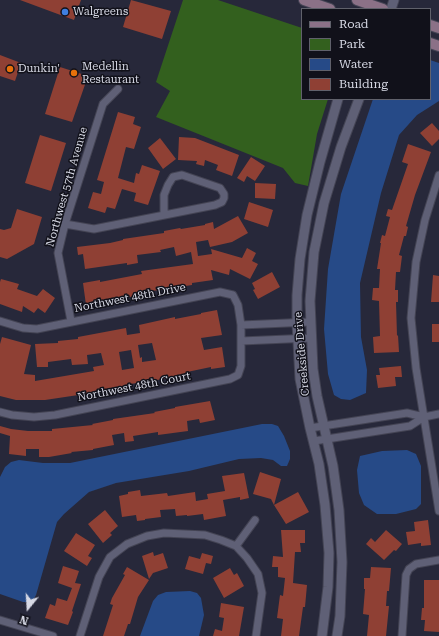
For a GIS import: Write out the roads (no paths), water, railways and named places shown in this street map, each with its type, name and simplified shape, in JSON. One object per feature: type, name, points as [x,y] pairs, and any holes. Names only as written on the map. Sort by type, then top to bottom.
[{"type":"main road","points":[[304,0],[327,8]]},
{"type":"main road","points":[[357,0],[380,8]]},
{"type":"street","name":"Northwest 57th Avenue","points":[[71,321],[58,253],[65,224],[103,104],[118,89]]},
{"type":"street","name":"Creekside Drive","points":[[322,636],[328,586],[329,553],[323,484],[300,379],[297,323],[298,275],[303,234],[320,162],[338,100]]},
{"type":"street","name":"Creekside Drive","points":[[337,636],[340,616],[342,562],[339,510],[333,466],[323,426],[314,376],[310,301],[313,260],[320,221],[333,172],[358,100]]},
{"type":"street","points":[[65,224],[94,229],[215,205],[222,202],[224,194],[220,188],[182,175],[173,177],[164,195],[164,214]]},
{"type":"street","points":[[439,175],[425,220],[416,262],[411,318],[416,368],[439,511]]},
{"type":"street","name":"Northwest 48th Drive","points":[[0,321],[23,328],[38,329],[71,321],[220,292],[233,295],[238,305],[241,325],[241,341]]},
{"type":"street","points":[[241,325],[310,322]]},
{"type":"street","points":[[241,341],[311,338]]},
{"type":"street","name":"Northwest 48th Court","points":[[0,412],[12,415],[34,417],[55,415],[230,379],[238,375],[241,366],[241,341]]},
{"type":"street","points":[[310,428],[407,413],[424,417]]},
{"type":"street","points":[[314,441],[410,426],[424,417],[439,414]]},
{"type":"street","points":[[236,546],[255,520]]},
{"type":"street","points":[[80,636],[99,577],[110,557],[127,544],[146,536],[164,533],[205,535],[222,540],[236,546],[248,558],[258,574],[262,594],[256,636]]},
{"type":"street","points":[[402,636],[406,575],[409,569],[416,564],[439,560]]},
{"type":"street","points":[[0,620],[53,636]]},
{"type":"water","points":[[431,60],[439,63],[439,101],[417,115],[399,135],[381,193],[360,283],[361,337],[367,370],[366,393],[350,400],[341,399],[334,395],[328,374],[324,329],[328,269],[341,194],[373,100],[431,100]]},
{"type":"water","points":[[262,424],[272,424],[278,426],[284,436],[290,451],[290,459],[287,466],[281,466],[273,460],[261,458],[239,459],[189,471],[116,483],[89,492],[57,522],[36,595],[32,602],[23,602],[0,594],[0,477],[5,467],[11,462],[19,460],[43,463],[70,463]]},
{"type":"water","points":[[407,450],[416,454],[421,466],[421,504],[416,509],[396,514],[377,514],[364,505],[359,493],[357,470],[360,456],[382,451]]},
{"type":"water","points":[[190,591],[197,593],[201,598],[204,615],[199,636],[140,636],[153,601],[158,595],[166,592]]},
{"type":"place","name":"Walgreens","points":[[65,12]]},
{"type":"place","name":"Dunkin'","points":[[10,69]]},
{"type":"place","name":"Medellin Restaurant","points":[[74,73]]}]
